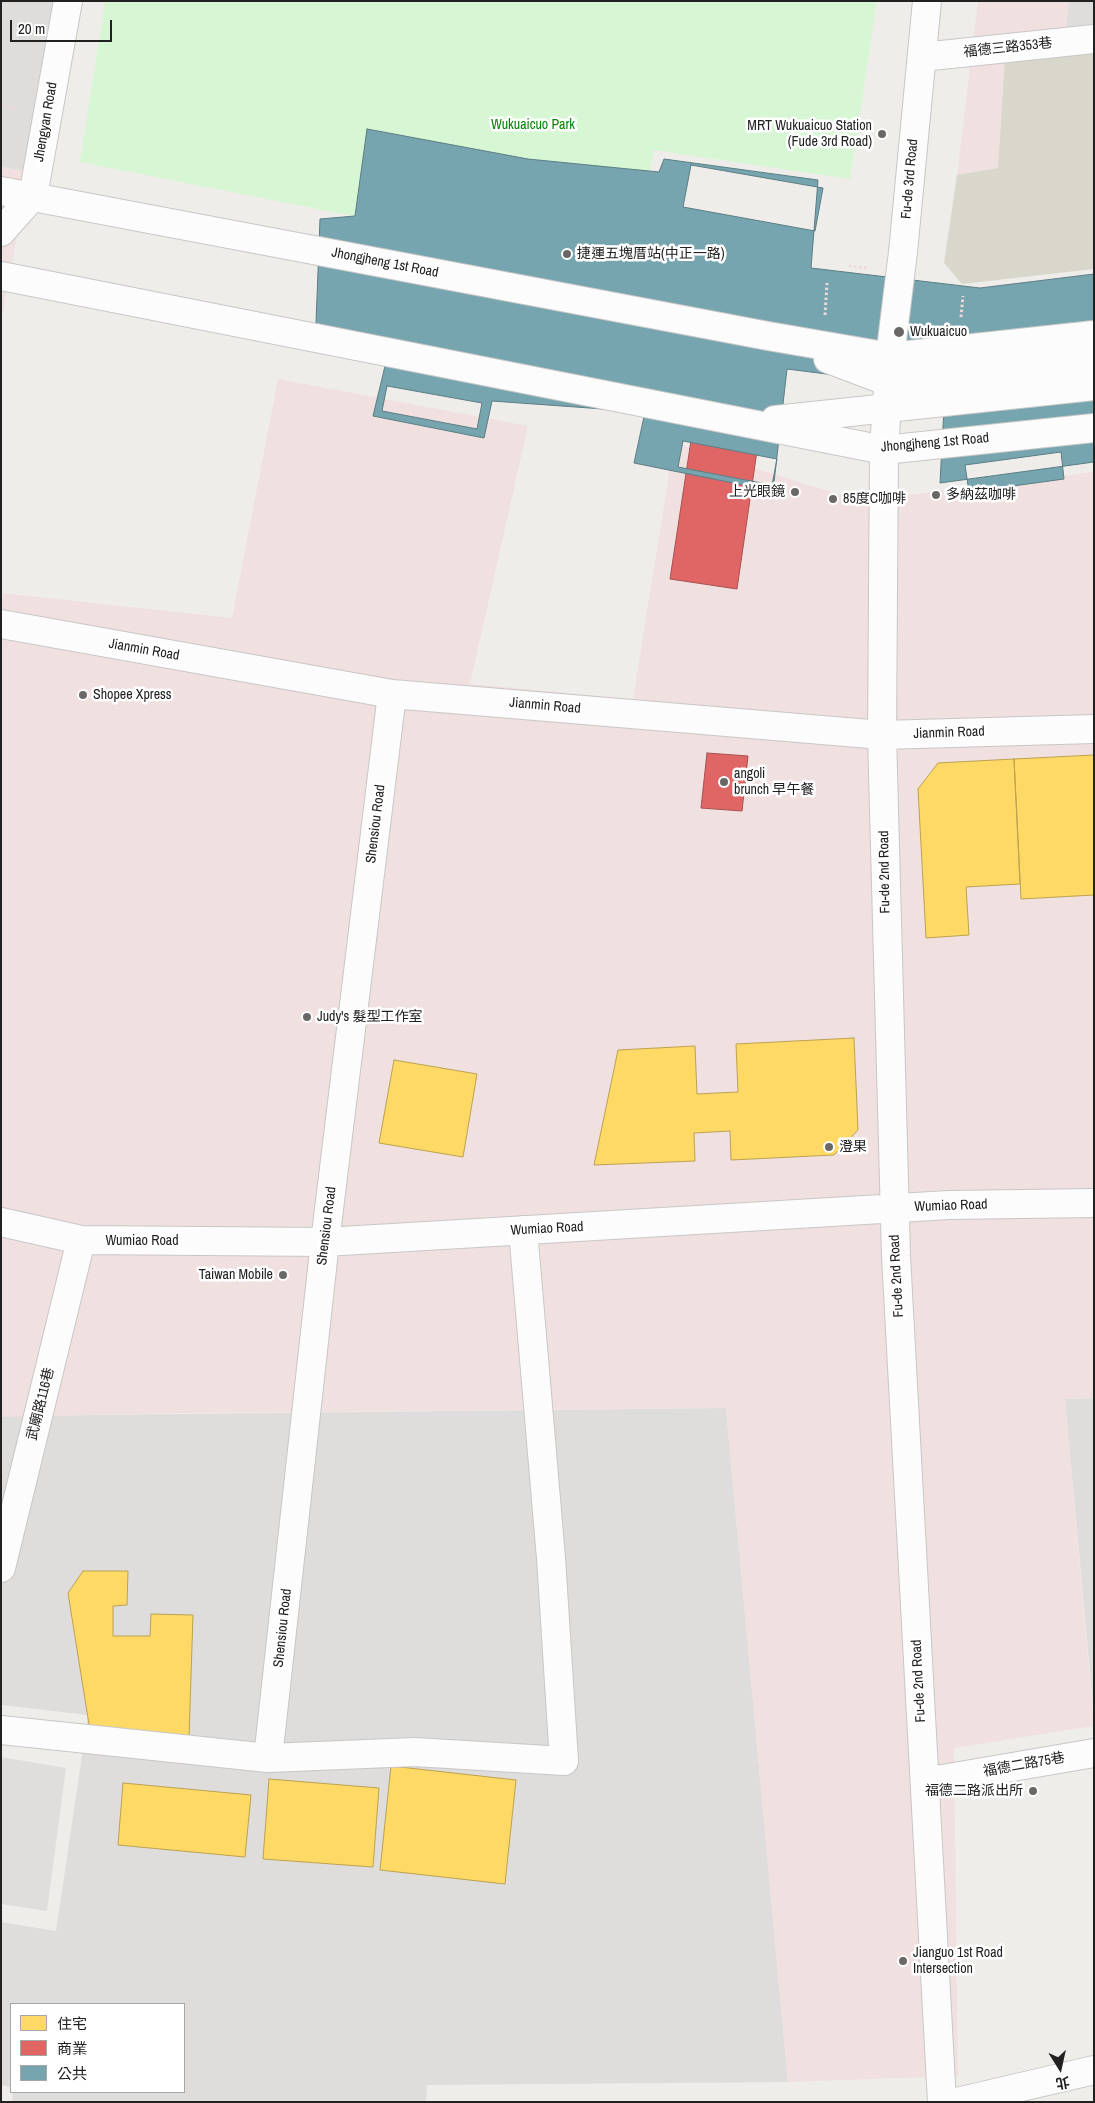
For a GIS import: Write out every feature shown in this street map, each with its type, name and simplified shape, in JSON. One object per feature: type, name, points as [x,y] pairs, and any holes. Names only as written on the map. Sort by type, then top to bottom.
[{"type":"street","name":"Jhengyan Road","points":[[33,196],[68,1]]},
{"type":"street","name":"Fu-de 3rd Road","points":[[884,450],[927,1]]},
{"type":"street","name":"福德三路353巷","points":[[922,57],[1094,39]]},
{"type":"street","name":"Jhongjheng 1st Road","points":[[1,192],[33,196],[768,336],[889,383],[1094,386]]},
{"type":"street","points":[[1,232],[33,196]]},
{"type":"street","name":"Jhongjheng 1st Road","points":[[1,276],[884,450],[1094,428]]},
{"type":"street","name":"Jhongjheng 1st Road","points":[[748,423],[889,383],[1094,335]]},
{"type":"street","name":"Jhongjheng 1st Road","points":[[889,383],[1094,360]]},
{"type":"street","name":"Fu-de 2nd Road","points":[[884,450],[882,735],[894,1208],[942,2102]]},
{"type":"street","name":"Jianmin Road","points":[[1,624],[392,694],[882,735],[1094,729]]},
{"type":"street","name":"Shensiou Road","points":[[268,1758],[325,1242],[392,694]]},
{"type":"street","name":"Wumiao Road","points":[[1,1222],[81,1240],[325,1242],[949,1205],[1094,1204]]},
{"type":"street","points":[[1,1730],[268,1758],[415,1752],[564,1761],[550,1548],[524,1230]]},
{"type":"street","name":"武廟路116巷","points":[[1,1568],[81,1240]]},
{"type":"street","name":"福德二路75巷","points":[[924,1782],[1094,1753]]},
{"type":"street","points":[[957,2102],[1094,2070]]},
{"type":"shaded area","points":[[1,1],[65,1],[29,172],[1,167]]},
{"type":"shaded area","points":[[978,1],[1069,1],[1063,51],[1005,57],[998,168],[957,175]]},
{"type":"shaded area","points":[[1069,1],[1094,1],[1094,47],[1063,51]]},
{"type":"shaded area","points":[[1094,47],[1094,269],[962,284],[944,263],[957,175],[998,168],[1005,57]]},
{"type":"shaded area","points":[[1,167],[29,172],[1,321]]},
{"type":"shaded area","points":[[278,379],[528,426],[470,684],[633,699],[674,443],[860,501],[1094,472],[1094,1398],[1065,1399],[1094,1726],[954,1748],[958,2076],[788,2082],[726,1408],[187,1413],[1,1417],[1,593],[232,618]]},
{"type":"shaded area","points":[[1094,1398],[1094,1716],[1065,1399]]},
{"type":"shaded area","points":[[726,1408],[788,2082],[427,2085],[426,2102],[12,2102],[13,2093],[185,2093],[185,2003],[10,2003],[10,2087],[1,2085],[1,1922],[56,1931],[88,1715],[1,1705],[1,1416]]},
{"type":"shaded area","points":[[1,1757],[66,1768],[47,1911],[1,1904]]},
{"type":"green space","name":"Wukuaicuo Park","points":[[105,1],[877,1],[850,179],[654,150],[630,271],[80,162]]},
{"type":"building: 住宅","points":[[1094,755],[1094,895],[1021,899],[1014,759]]},
{"type":"building: 住宅","points":[[1014,759],[1020,884],[966,887],[969,935],[926,938],[918,789],[938,763]]},
{"type":"building: 住宅","points":[[854,1038],[858,1130],[834,1155],[731,1160],[730,1131],[694,1133],[695,1161],[594,1165],[618,1050],[695,1046],[697,1094],[738,1092],[736,1044]]},
{"type":"building: 住宅","points":[[394,1060],[477,1074],[463,1157],[379,1143]]},
{"type":"building: 住宅","points":[[83,1571],[128,1571],[127,1605],[113,1606],[113,1636],[150,1636],[151,1614],[193,1615],[189,1737],[91,1737],[68,1593]]},
{"type":"building: 住宅","points":[[391,1766],[516,1780],[505,1884],[380,1870]]},
{"type":"building: 住宅","points":[[269,1779],[379,1788],[373,1867],[263,1859]]},
{"type":"building: 住宅","points":[[123,1783],[251,1795],[245,1857],[118,1845]]},
{"type":"building: 商業","points":[[692,434],[758,444],[737,589],[670,579]]},
{"type":"building: 商業","name":"angoli brunch 早午餐","points":[[707,753],[748,756],[742,811],[701,808]]},
{"type":"building: 公共","points":[[367,129],[528,159],[659,172],[664,159],[818,180],[811,268],[980,288],[1094,274],[1094,462],[940,483],[945,389],[787,369],[773,491],[634,463],[645,412],[492,401],[484,438],[373,416],[385,366],[315,349],[320,219],[355,216]]},
{"type":"building: 公共","points":[[691,165],[823,188],[815,231],[683,207]]},
{"type":"building: 公共","points":[[387,386],[482,403],[477,429],[382,411]]},
{"type":"building: 公共","points":[[683,441],[777,459],[772,485],[678,467]]},
{"type":"building: 公共","points":[[1061,452],[1064,479],[969,492],[965,465]]},
{"type":"place","name":"MRT Wukuaicuo Station (Fude 3rd Road)","points":[[882,134]]},
{"type":"place","name":"捷運五塊厝站(中正一路)","points":[[567,254]]},
{"type":"place","name":"Wukuaicuo","points":[[899,332]]},
{"type":"place","name":"上光眼鏡","points":[[795,492]]},
{"type":"place","name":"多納茲咖啡","points":[[936,495]]},
{"type":"place","name":"85度C咖啡","points":[[833,499]]},
{"type":"place","name":"Shopee Xpress","points":[[83,695]]},
{"type":"place","name":"angoli brunch 早午餐","points":[[724,782]]},
{"type":"place","name":"Judy's 髮型工作室","points":[[307,1017]]},
{"type":"place","name":"澄果","points":[[829,1147]]},
{"type":"place","name":"Taiwan Mobile","points":[[283,1275]]},
{"type":"place","name":"福德二路派出所","points":[[1033,1791]]},
{"type":"place","name":"Jianguo 1st Road Intersection","points":[[903,1961]]}]
